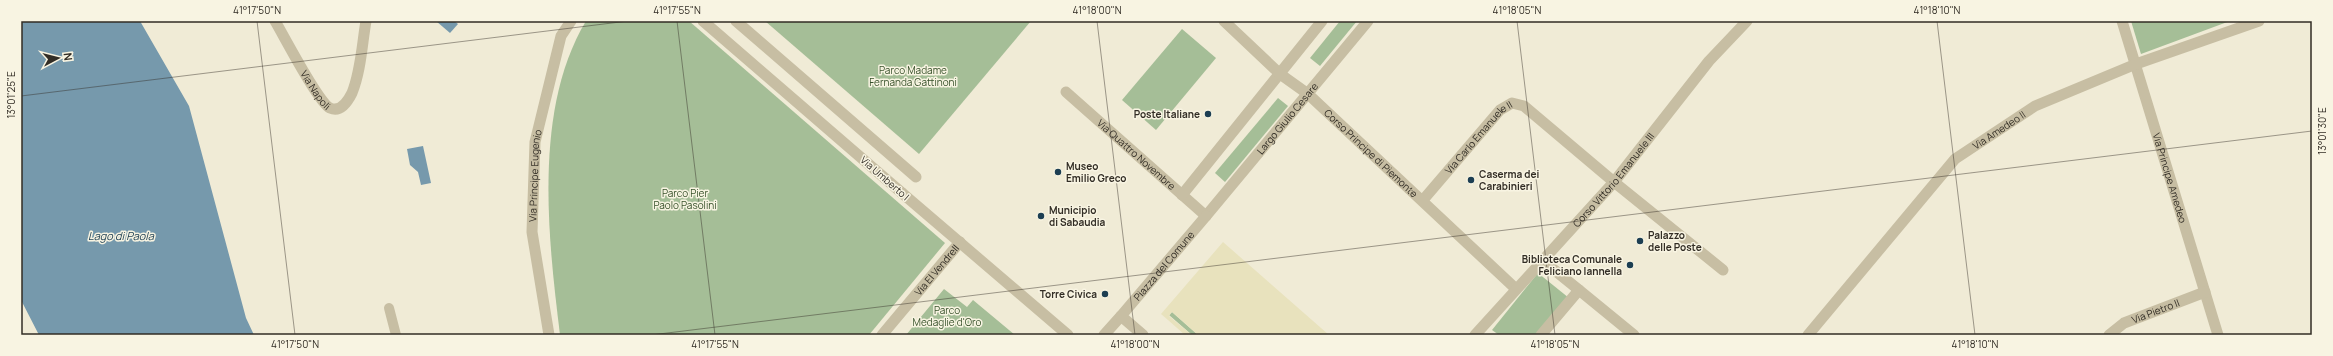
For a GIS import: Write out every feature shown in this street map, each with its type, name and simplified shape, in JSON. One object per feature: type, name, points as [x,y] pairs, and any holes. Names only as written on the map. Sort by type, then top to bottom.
[{"type":"street","name":"Via Napoli","points":[[275,21],[320,98],[331,109],[342,107],[353,92],[366,21]]},
{"type":"street","name":"Via Principe Eugenio","points":[[549,335],[532,232],[535,142],[561,36],[571,21]]},
{"type":"street","name":"Via Umberto I","points":[[703,21],[1068,335]]},
{"type":"street","points":[[736,21],[916,176]]},
{"type":"street","name":"Corso Principe di Piemonte","points":[[1224,21],[1280,74],[1308,94],[1423,200],[1516,289]]},
{"type":"street","points":[[1182,194],[1322,21]]},
{"type":"street","name":"Largo Giulio Cesare","points":[[1206,216],[1368,21]]},
{"type":"street","name":"Corso Vittorio Emanuele III","points":[[1480,333],[1516,289],[1614,182],[1709,61],[1747,21]]},
{"type":"street","name":"Via Principe Amedeo","points":[[2122,21],[2218,335]]},
{"type":"street","name":"Via Amedeo II","points":[[1808,335],[1955,159],[2035,106],[2136,64],[2259,21]]},
{"type":"street","name":"Via Quattro Novembre","points":[[1066,92],[1206,216]]},
{"type":"street","name":"Via Carlo Emanuele II","points":[[1423,200],[1500,110],[1512,103],[1524,106],[1614,182],[1723,270]]},
{"type":"street","name":"Piazza del Comune","points":[[1104,335],[1206,216]]},
{"type":"street","name":"Via El Vendrell","points":[[882,335],[960,242]]},
{"type":"street","points":[[1542,260],[1634,335]]},
{"type":"street","points":[[1541,335],[1579,290]]},
{"type":"street","name":"Via Pietro II","points":[[2109,335],[2124,323],[2205,292]]},
{"type":"street","points":[[1121,316],[1143,335]]},
{"type":"lane","points":[[389,308],[396,335]]},
{"type":"green space","name":"Parco Pier Paolo Pasolini","points":[[586,21],[689,21],[945,243],[869,335],[560,335],[555,297],[549,216],[551,133],[558,93],[569,56]]},
{"type":"green space","name":"Parco Madame Fernanda Gattinoni","points":[[765,21],[1031,21],[919,154]]},
{"type":"green space","points":[[1340,21],[1357,21],[1320,66],[1310,58]]},
{"type":"green space","points":[[2131,21],[2230,21],[2141,54]]},
{"type":"green space","points":[[1182,29],[1216,58],[1156,130],[1122,100]]},
{"type":"green space","points":[[1278,98],[1288,106],[1225,182],[1215,173]]},
{"type":"green space","points":[[1538,273],[1569,298],[1539,335],[1499,335],[1492,330]]},
{"type":"green space","name":"Parco Medaglie d'Oro","points":[[944,289],[967,307],[973,300],[1015,335],[906,335]]},
{"type":"green space","points":[[1172,312],[1198,335],[1192,335],[1169,315]]},
{"type":"shaded area","points":[[1223,242],[1329,335],[1198,335],[1172,312],[1169,316],[1192,335],[1185,335],[1161,314]]},
{"type":"water","name":"Lago di Paola","points":[[21,21],[140,21],[189,106],[246,318],[254,335],[39,335],[21,300]]},
{"type":"water","points":[[436,21],[454,21],[458,24],[450,33]]},
{"type":"water","points":[[423,146],[431,183],[421,185],[418,172],[410,165],[407,149]]},
{"type":"place","name":"Poste Italiane","points":[[1208,114]]},
{"type":"place","name":"Museo Emilio Greco","points":[[1058,172]]},
{"type":"place","name":"Caserma dei Carabinieri","points":[[1471,180]]},
{"type":"place","name":"Municipio di Sabaudia","points":[[1041,216]]},
{"type":"place","name":"Palazzo delle Poste","points":[[1640,241]]},
{"type":"place","name":"Biblioteca Comunale Feliciano Iannella","points":[[1630,265]]},
{"type":"place","name":"Torre Civica","points":[[1105,294]]}]
